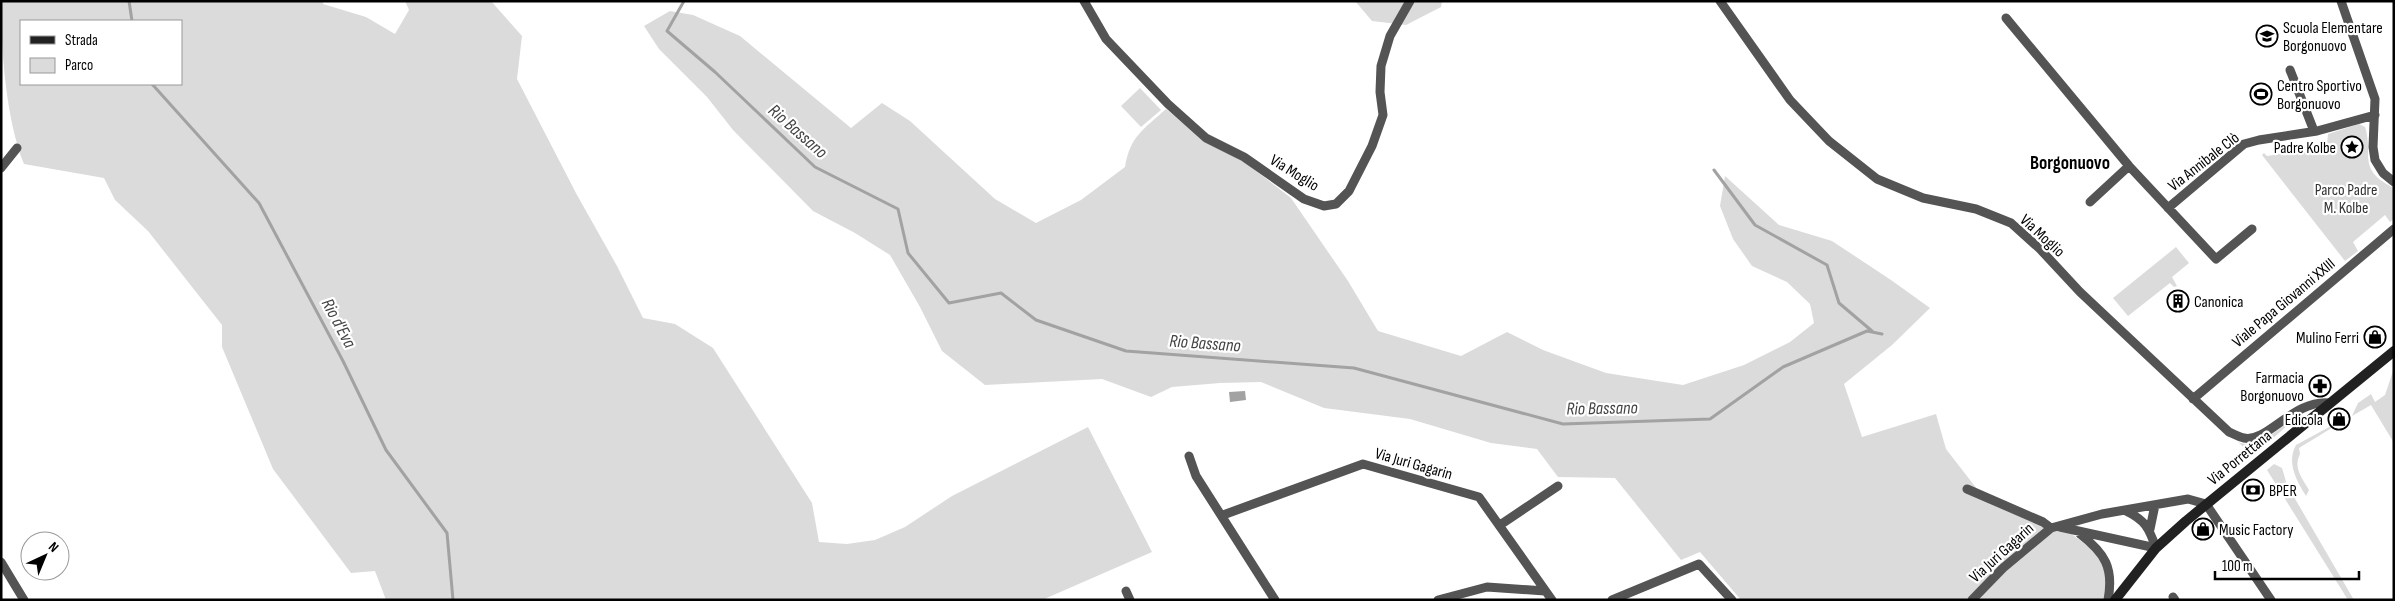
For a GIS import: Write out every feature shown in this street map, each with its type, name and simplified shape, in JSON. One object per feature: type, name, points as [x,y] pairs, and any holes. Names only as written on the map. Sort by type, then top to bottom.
[{"type":"main road","name":"Via Porrettana","points":[[2115,600],[2156,548],[2206,504],[2394,351]]},
{"type":"street","name":"Via Moglio","points":[[1084,1],[1106,39],[1168,104],[1206,138],[1244,157],[1304,199],[1324,206],[1336,204],[1349,191],[1372,146],[1383,115],[1380,92],[1381,66],[1390,36],[1410,1]]},
{"type":"street","name":"Via Moglio","points":[[1720,1],[1790,100],[1829,141],[1877,179],[1924,198],[1976,209],[2011,224],[2229,432],[2245,438],[2258,437],[2306,405],[2318,402],[2330,403]]},
{"type":"street","points":[[2341,1],[2375,99],[2373,147],[2375,160],[2383,173],[2394,182]]},
{"type":"street","name":"Via Annibale Clò","points":[[2006,18],[2129,166],[2216,259],[2252,229]]},
{"type":"street","points":[[2290,70],[2314,131]]},
{"type":"street","name":"Via Annibale Clò","points":[[2168,208],[2244,144],[2314,131],[2375,115]]},
{"type":"street","points":[[1,168],[17,148]]},
{"type":"street","points":[[2090,202],[2129,166]]},
{"type":"street","name":"Viale Papa Giovanni XXIII","points":[[2192,398],[2394,229]]},
{"type":"street","points":[[1189,456],[1196,476],[1223,515],[1275,600]]},
{"type":"street","name":"Via Juri Gagarin","points":[[1223,515],[1363,464],[1479,497],[1552,600]]},
{"type":"street","points":[[1500,525],[1558,486]]},
{"type":"street","name":"Via Juri Gagarin","points":[[1967,489],[2055,527],[2156,548]]},
{"type":"street","name":"Via Juri Gagarin","points":[[1972,600],[2003,568],[2055,527],[2102,514],[2188,499],[2206,504]]},
{"type":"street","points":[[2206,504],[2272,600]]},
{"type":"street","points":[[2150,529],[2156,505]]},
{"type":"street","points":[[2125,510],[2140,518],[2150,529],[2156,548]]},
{"type":"street","name":"Via Juri Gagarin","points":[[2076,531],[2094,546],[2107,562],[2110,575],[2108,600]]},
{"type":"street","points":[[1,562],[24,600]]},
{"type":"street","points":[[1612,600],[1699,564],[1732,600]]},
{"type":"street","points":[[1438,600],[1487,588],[1544,591]]},
{"type":"street","points":[[1126,591],[1130,600]]},
{"type":"green space","points":[[1,1],[323,1],[323,4],[366,17],[395,34],[409,10],[405,1],[491,1],[522,36],[517,79],[643,318],[675,324],[713,348],[812,503],[819,542],[847,544],[875,540],[905,527],[952,496],[1088,427],[1152,552],[1042,600],[386,600],[375,571],[351,573],[273,469],[222,347],[222,325],[148,231],[115,200],[104,178],[24,164],[13,127],[4,62]]},
{"type":"green space","points":[[1355,1],[1442,1],[1441,7],[1406,25],[1372,21]]},
{"type":"green space","points":[[670,11],[693,15],[740,36],[851,128],[882,103],[910,121],[995,199],[1036,223],[1081,200],[1125,167],[1127,156],[1134,140],[1166,109],[1201,138],[1247,164],[1291,198],[1348,281],[1378,331],[1461,356],[1507,332],[1543,350],[1606,373],[1683,385],[1744,365],[1790,342],[1814,323],[1810,304],[1787,282],[1752,266],[1733,239],[1720,206],[1725,176],[1779,225],[1832,241],[1930,308],[1892,345],[1844,384],[1862,437],[1936,414],[1946,449],[1977,489],[2069,532],[2098,554],[2108,571],[2110,600],[1741,600],[1700,552],[1681,560],[1615,478],[1558,477],[1537,449],[1491,443],[1410,419],[1324,408],[1261,382],[1172,387],[1151,397],[1102,379],[985,385],[942,351],[920,307],[890,255],[855,233],[813,211],[733,130],[707,97],[659,49],[644,26]]},
{"type":"green space","points":[[1140,88],[1161,110],[1141,127],[1121,106]]},
{"type":"green space","name":"Parco Padre M. Kolbe","points":[[2359,124],[2365,127],[2370,168],[2382,181],[2394,188],[2394,219],[2390,222],[2385,215],[2353,242],[2358,251],[2345,261],[2262,155],[2264,153],[2267,156],[2324,147],[2327,144],[2328,134]]},
{"type":"green space","points":[[2176,247],[2189,263],[2172,277],[2177,286],[2174,287],[2170,283],[2128,316],[2113,298]]},
{"type":"green space","points":[[2394,368],[2394,443],[2371,405],[2352,416],[2358,403],[2371,394],[2375,402],[2385,395]]},
{"type":"green space","points":[[2304,411],[2253,456],[2238,442],[2246,444],[2263,439],[2282,428]]},
{"type":"green space","points":[[2331,426],[2335,426],[2299,448],[2300,454],[2297,464],[2301,477],[2309,490],[2306,496],[2294,472],[2292,465],[2293,452],[2296,445]]},
{"type":"green space","points":[[2274,464],[2282,468],[2287,485],[2354,600],[2348,600],[2267,470]]},
{"type":"shaded area","points":[[1245,391],[1246,400],[1230,402],[1229,392]]},
{"type":"waterway","name":"Rio d'Eva","points":[[129,1],[132,20]]},
{"type":"waterway","name":"Rio Bassano","points":[[684,1],[667,31],[715,72],[815,167],[898,209],[908,253],[949,303],[1001,293],[1036,320],[1126,351],[1354,368],[1563,424],[1710,419],[1783,367],[1867,331],[1882,334]]},
{"type":"waterway","name":"Rio d'Eva","points":[[153,85],[259,203],[343,361],[386,450],[447,533],[453,600]]},
{"type":"waterway","points":[[1714,170],[1755,225],[1827,265],[1839,303],[1872,331]]},
{"type":"place","name":"Scuola Elementare Borgonuovo","points":[[2267,36]]},
{"type":"place","name":"Centro Sportivo Borgonuovo","points":[[2261,94]]},
{"type":"place","name":"Padre Kolbe","points":[[2352,147]]},
{"type":"place","name":"Canonica","points":[[2178,301]]},
{"type":"place","name":"Mulino Ferri","points":[[2375,337]]},
{"type":"place","name":"Farmacia Borgonuovo","points":[[2320,386]]},
{"type":"place","name":"Edicola","points":[[2339,419]]},
{"type":"place","name":"BPER","points":[[2253,490]]},
{"type":"place","name":"Music Factory","points":[[2203,529]]},
{"type":"district","name":"Borgonuovo","points":[[2070,162]]}]
